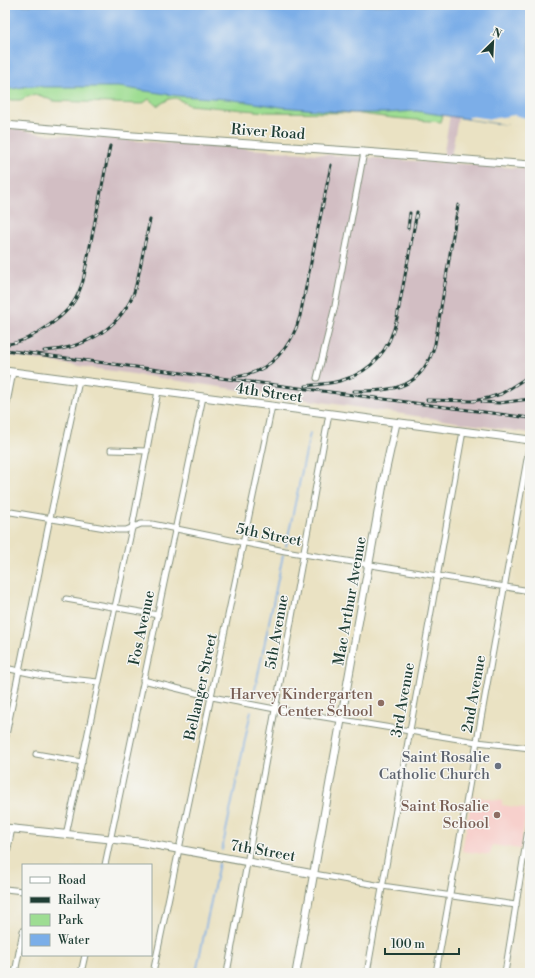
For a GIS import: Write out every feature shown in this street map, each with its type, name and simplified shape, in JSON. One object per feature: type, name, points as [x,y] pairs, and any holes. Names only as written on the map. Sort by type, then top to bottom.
[{"type":"main road","name":"River Road","points":[[5,125],[530,165]]},
{"type":"main road","name":"4th Street","points":[[5,371],[530,441]]},
{"type":"main road","name":"Mac Arthur Avenue","points":[[296,973],[370,565],[385,473],[396,422]]},
{"type":"main road","name":"7th Street","points":[[8,828],[140,842],[314,874]]},
{"type":"street","points":[[317,378],[335,306],[364,152]]},
{"type":"street","points":[[5,413],[13,372]]},
{"type":"street","points":[[5,740],[79,381]]},
{"type":"street","points":[[66,835],[132,528],[158,391]]},
{"type":"street","name":"Fos Avenue","points":[[105,864],[203,397]]},
{"type":"street","name":"Bellanger Street","points":[[154,973],[272,406]]},
{"type":"street","name":"5th Avenue","points":[[228,973],[329,414]]},
{"type":"street","name":"3rd Avenue","points":[[366,973],[463,431]]},
{"type":"street","name":"2nd Avenue","points":[[436,973],[530,441]]},
{"type":"street","points":[[111,450],[147,451]]},
{"type":"street","name":"5th Street","points":[[5,511],[117,530],[126,530],[141,524],[152,524],[303,554],[530,591]]},
{"type":"street","points":[[66,599],[158,615]]},
{"type":"street","points":[[5,668],[43,676],[98,682]]},
{"type":"street","points":[[143,680],[212,697],[342,721],[477,742],[530,748]]},
{"type":"street","points":[[36,754],[82,762]]},
{"type":"street","points":[[505,973],[530,817]]},
{"type":"street","points":[[5,864],[8,828]]},
{"type":"street","name":"7th Street","points":[[314,874],[382,886],[516,905]]},
{"type":"street","points":[[5,889],[22,891]]},
{"type":"street","points":[[15,973],[22,936]]},
{"type":"street","points":[[81,973],[85,956]]},
{"type":"shaded area","points":[[454,91],[462,94],[450,163],[530,169],[530,433],[5,355],[5,127],[44,134],[442,163]]},
{"type":"shaded area","points":[[472,796],[502,801],[502,805],[527,809],[520,849],[492,845],[490,855],[462,851]]},
{"type":"green space","points":[[47,80],[445,108],[441,122],[353,113],[267,112],[189,105],[176,98],[169,99],[157,106],[149,99],[142,104],[53,101],[39,95],[28,96],[21,100],[5,100],[5,87]]},
{"type":"water","points":[[5,5],[530,5],[530,126],[493,123],[416,111],[353,113],[281,107],[227,99],[179,96],[119,87],[29,86],[15,89],[5,89]]},
{"type":"pier","points":[[514,115],[530,119],[530,128],[468,119],[470,116],[491,119]]},
{"type":"waterway","points":[[286,546],[310,433]]},
{"type":"waterway","points":[[253,699],[283,555]]},
{"type":"waterway","points":[[222,850],[251,711]]},
{"type":"waterway","points":[[196,973],[219,863]]},
{"type":"railway","points":[[5,344],[14,343],[45,328],[64,313],[77,296],[83,281],[110,146]]},
{"type":"railway","points":[[234,377],[258,371],[268,365],[285,349],[291,339],[300,316],[331,165]]},
{"type":"railway","points":[[354,391],[394,388],[414,379],[423,370],[435,344],[458,205]]},
{"type":"railway","points":[[306,386],[334,382],[354,376],[371,365],[385,349],[390,340],[397,318],[417,212]]},
{"type":"railway","points":[[408,228],[410,213]]},
{"type":"railway","points":[[44,351],[85,342],[97,336],[118,319],[126,308],[134,292],[150,220]]},
{"type":"railway","points":[[5,350],[530,418]]},
{"type":"railway","points":[[427,400],[473,401],[488,398],[501,394],[530,374]]},
{"type":"railway","points":[[482,402],[499,403],[530,399]]},
{"type":"place","name":"Harvey Kindergarten Center School","points":[[381,703]]},
{"type":"place","name":"Saint Rosalie Catholic Church","points":[[498,766]]},
{"type":"place","name":"Saint Rosalie School","points":[[497,815]]}]
